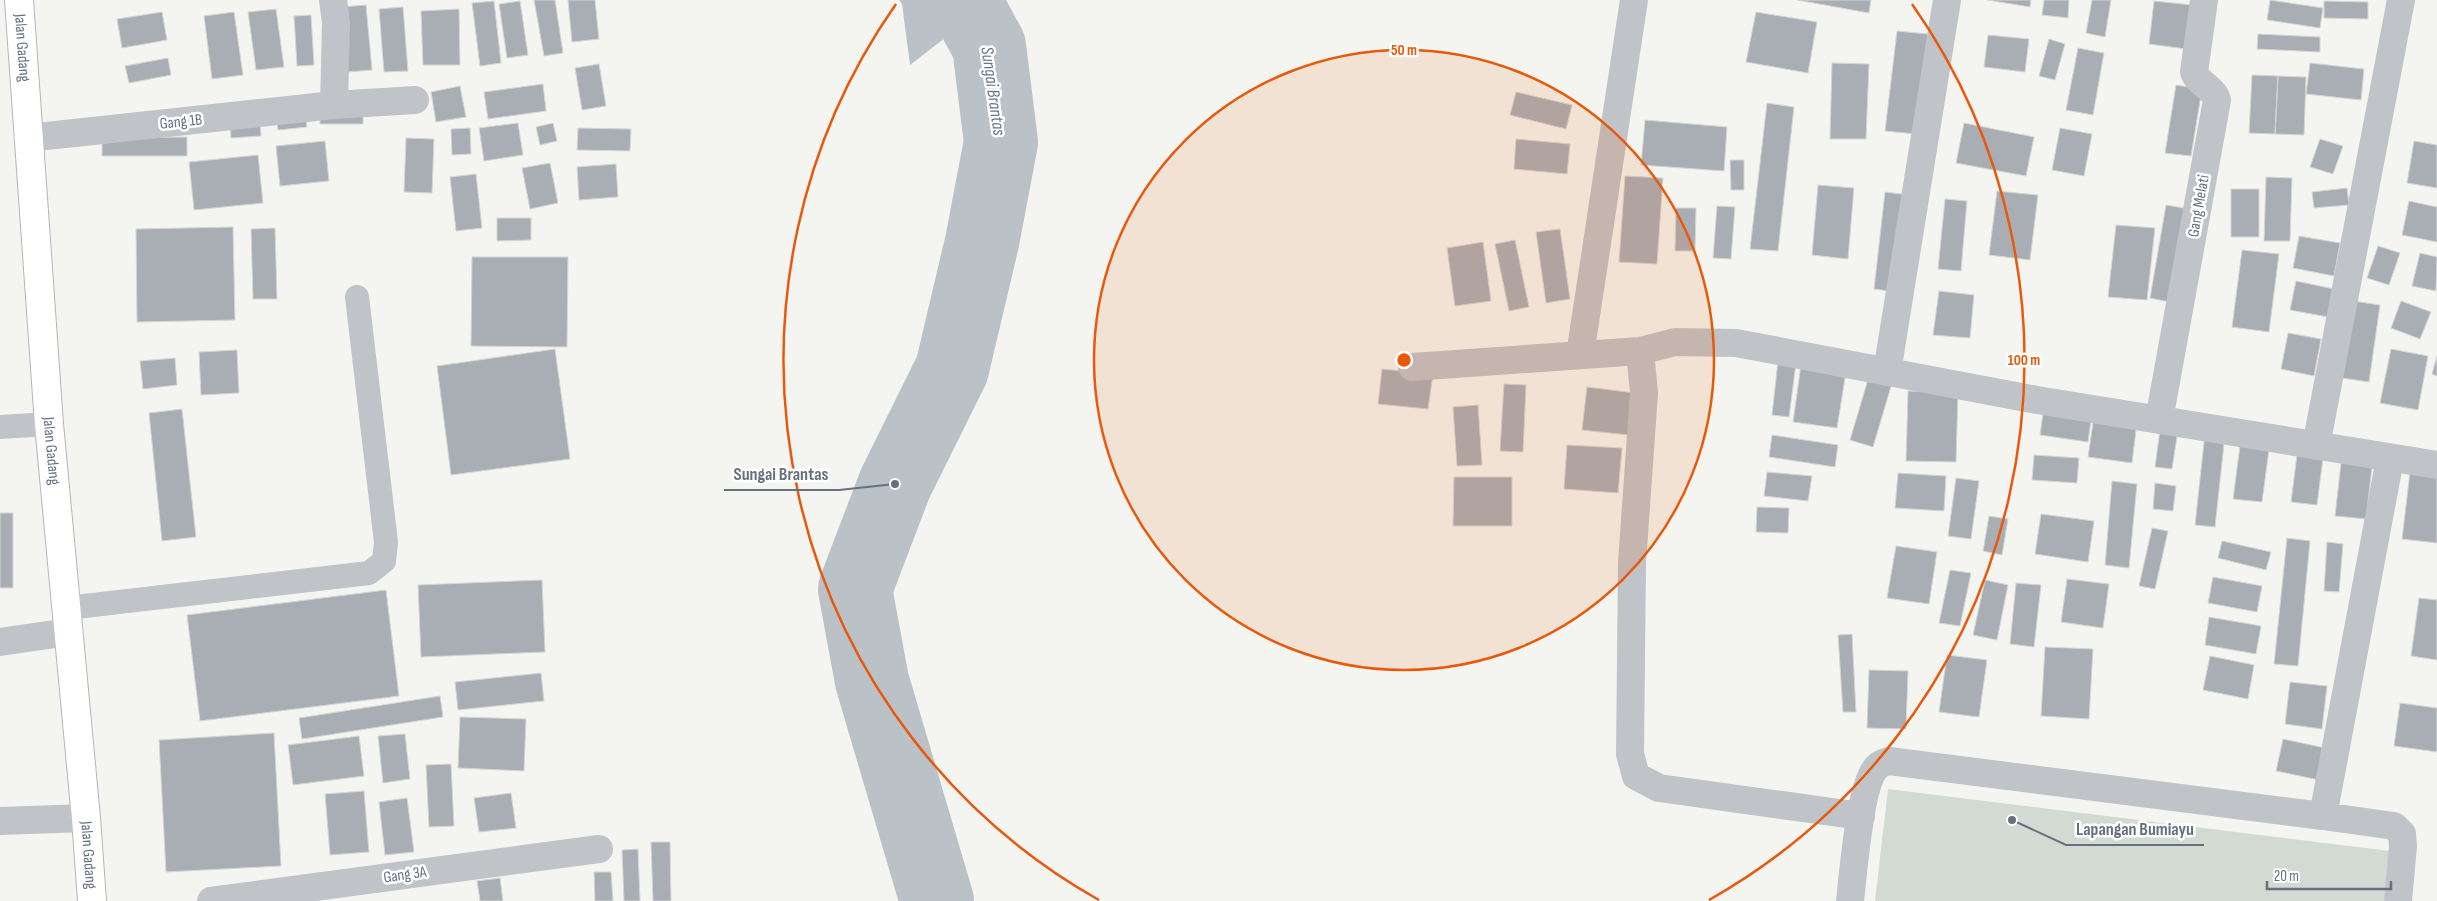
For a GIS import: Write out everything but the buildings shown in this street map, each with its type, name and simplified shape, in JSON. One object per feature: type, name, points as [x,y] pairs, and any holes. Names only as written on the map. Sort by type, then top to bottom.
[{"type":"highway","name":"Jalan Gadang","points":[[19,0],[50,424],[92,901]]},
{"type":"street","points":[[333,0],[336,23],[334,105]]},
{"type":"street","points":[[1580,355],[1634,0]]},
{"type":"street","points":[[1887,372],[1947,0]]},
{"type":"street","name":"Gang Melati","points":[[2159,420],[2217,100],[2216,95],[2196,77],[2194,72],[2204,0]]},
{"type":"street","points":[[2316,446],[2401,0]]},
{"type":"street","name":"Gang 1B","points":[[28,138],[334,105],[415,100]]},
{"type":"street","points":[[1412,367],[1640,351],[1675,342],[1736,343],[2159,420],[2390,459],[2437,465]]},
{"type":"street","points":[[1640,351],[1644,393],[1632,563],[1630,754],[1636,776],[1659,788],[1861,816]]},
{"type":"street","points":[[2323,816],[2390,459]]},
{"type":"street","points":[[0,642],[68,620]]},
{"type":"street","points":[[1850,901],[1861,816],[1871,777],[1878,766],[1889,761],[2394,826],[2402,834],[2403,846],[2398,901]]},
{"type":"street","points":[[0,821],[86,818]]},
{"type":"street","name":"Gang 3A","points":[[211,901],[598,849]]},
{"type":"lane","points":[[68,620],[369,573],[384,561],[386,542],[357,297]]},
{"type":"lane","points":[[0,427],[50,424]]},
{"type":"shaded area","points":[[899,0],[994,0],[910,65],[902,4]]},
{"type":"shaded area","points":[[1888,789],[2390,851],[2384,901],[1875,901]]},
{"type":"waterway","name":"Sungai Brantas","points":[[937,901],[872,681],[855,589],[895,484],[952,369],[982,242],[1001,142],[989,46],[964,0]]},
{"type":"place","name":"Sungai Brantas","points":[[895,484]]},
{"type":"place","name":"Lapangan Bumiayu","points":[[2012,820]]}]
